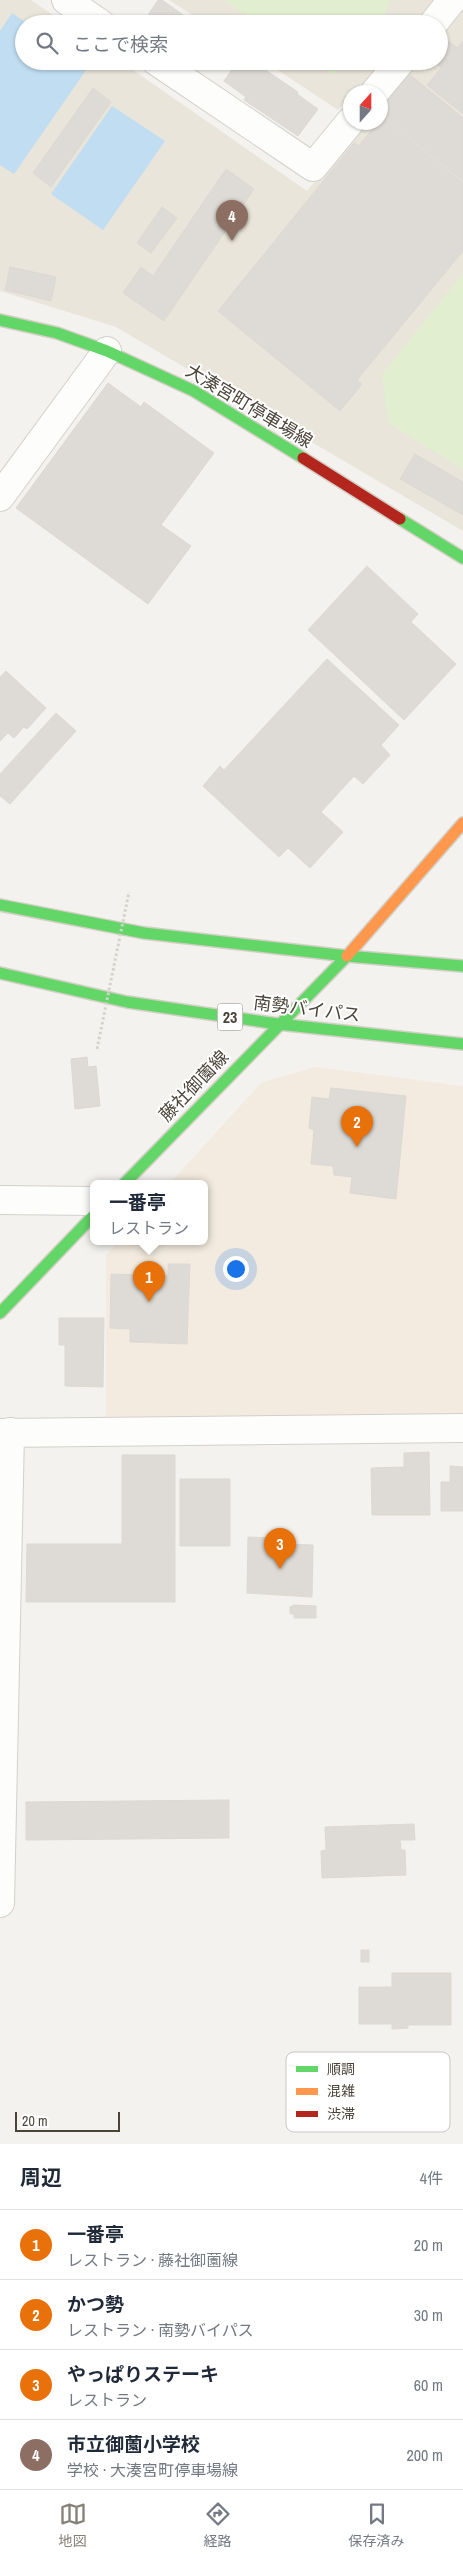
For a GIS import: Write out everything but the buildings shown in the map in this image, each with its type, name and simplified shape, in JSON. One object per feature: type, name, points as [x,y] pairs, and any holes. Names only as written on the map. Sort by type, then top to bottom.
[{"type":"main road","name":"大湊宮町停車場線","points":[[0,320],[57,333],[106,350],[194,391],[463,558]]},
{"type":"main road","name":"藤社御薗線","points":[[128,1180],[278,1024],[347,956],[393,906],[463,823]]},
{"type":"main road","points":[[0,904],[144,933],[347,956],[463,966]]},
{"type":"main road","name":"南勢バイパス","points":[[0,973],[127,1002],[278,1024],[463,1044]]},
{"type":"main road","points":[[0,1313],[90,1219]]},
{"type":"street","points":[[66,0],[88,15]]},
{"type":"street","points":[[440,15],[452,0]]},
{"type":"street","points":[[169,70],[313,167],[343,130]]},
{"type":"street","points":[[381,85],[393,70]]},
{"type":"street","points":[[0,497],[106,350]]},
{"type":"street","points":[[0,1200],[90,1201]]},
{"type":"street","points":[[0,1902],[5,1432],[463,1428]]},
{"type":"path","points":[[97,1049],[129,892]]},
{"type":"shaded area","points":[[0,0],[31,0],[53,15],[15,15],[15,70],[133,70],[307,191],[357,130],[388,130],[388,93],[407,70],[448,70],[448,20],[463,2],[463,531],[116,327],[0,291]]},
{"type":"shaded area","points":[[169,0],[435,0],[424,15],[192,15]]},
{"type":"shaded area","points":[[278,70],[377,70],[362,85],[343,85],[343,105],[338,110]]},
{"type":"shaded area","points":[[316,1067],[463,1086],[463,1417],[106,1420],[106,1255],[115,1245],[208,1245],[208,1180],[173,1180],[262,1082]]},
{"type":"green space","points":[[224,0],[390,0],[385,15],[245,15]]},
{"type":"green space","points":[[325,70],[337,70],[332,75]]},
{"type":"green space","points":[[463,273],[463,469],[388,423],[382,374]]},
{"type":"water","points":[[12,13],[15,15],[15,70],[86,70],[14,174],[0,165],[0,31]]},
{"type":"water","points":[[112,106],[165,141],[103,230],[51,194]]},
{"type":"traffic: fast","points":[[0,320],[57,333],[107,351],[194,391],[303,458]]},
{"type":"traffic: fast","points":[[400,519],[463,558]]},
{"type":"traffic: fast","points":[[0,905],[144,933],[347,956],[463,966]]},
{"type":"traffic: fast","points":[[128,1180],[347,956]]},
{"type":"traffic: fast","points":[[0,973],[127,1002],[278,1024],[463,1044]]},
{"type":"traffic: fast","points":[[0,1313],[90,1219]]},
{"type":"traffic: slow","points":[[347,956],[463,823]]},
{"type":"traffic: jam","points":[[303,458],[400,519]]},
{"type":"place","name":"市立御薗小学校","points":[[232,241]]},
{"type":"place","name":"かつ勢","points":[[357,1147]]},
{"type":"place","name":"一番亭","points":[[149,1302]]},
{"type":"place","name":"やっぱりステーキ","points":[[280,1569]]}]
